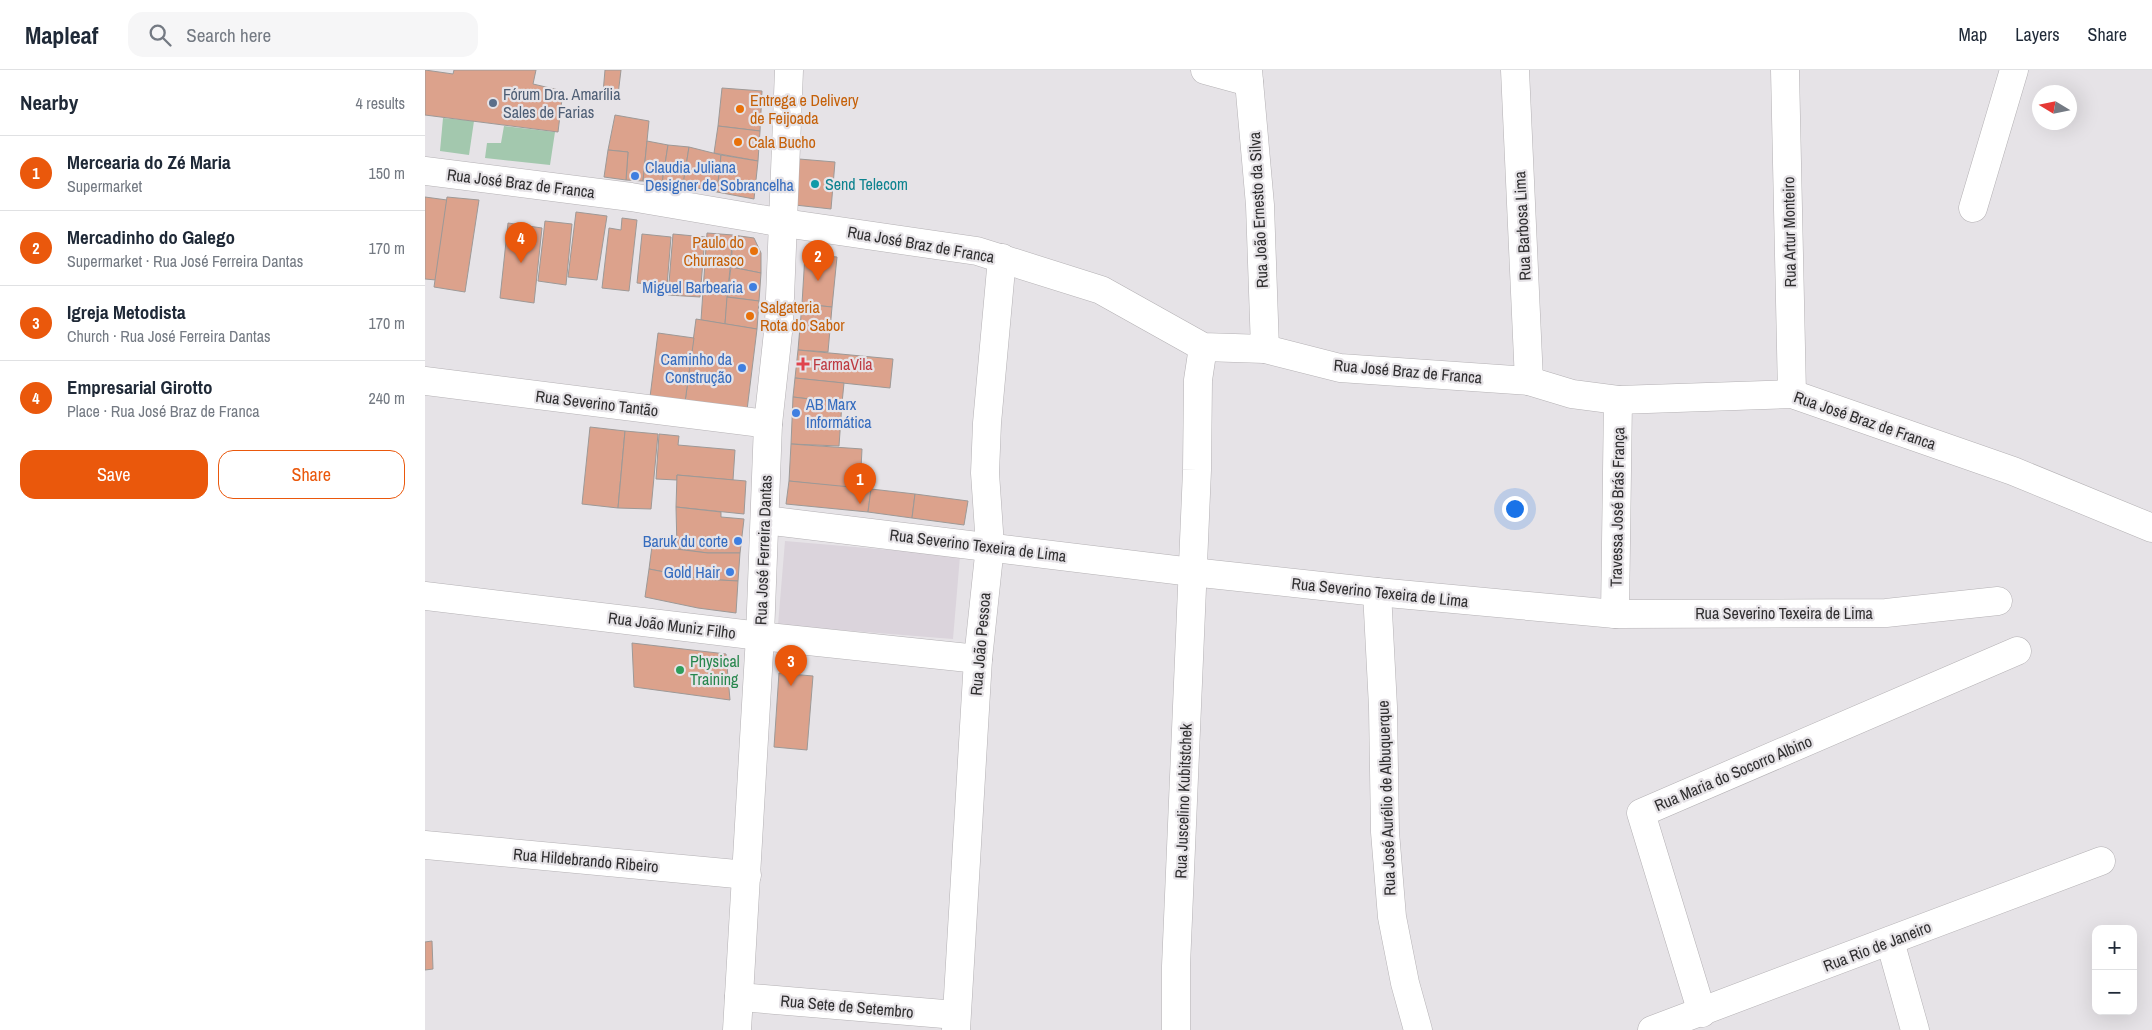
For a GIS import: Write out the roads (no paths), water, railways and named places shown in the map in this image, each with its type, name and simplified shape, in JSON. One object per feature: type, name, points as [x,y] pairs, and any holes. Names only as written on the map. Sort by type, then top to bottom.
[{"type":"street","name":"Rua José Ferreira Dantas","points":[[737,1030],[760,636],[768,424],[779,323],[789,70]]},
{"type":"street","points":[[1205,70],[1248,76]]},
{"type":"street","name":"Rua Barbosa Lima","points":[[1515,70],[1529,381]]},
{"type":"street","name":"Rua Artur Monteiro","points":[[1785,70],[1792,394]]},
{"type":"street","points":[[1973,208],[2014,70]]},
{"type":"street","name":"Rua João Ernesto da Silva","points":[[1248,76],[1260,205],[1265,349]]},
{"type":"street","name":"Rua José Braz de Franca","points":[[425,171],[631,197],[784,223],[922,241],[977,251],[1101,290],[1203,347],[1265,349],[1340,368],[1529,381],[1572,394],[1618,400],[1792,394],[2013,471],[2152,528]]},
{"type":"street","name":"Rua João Pessoa","points":[[956,1023],[978,659],[990,546],[985,473],[987,422],[1003,258]]},
{"type":"street","points":[[1192,572],[1197,470],[1198,380],[1203,347]]},
{"type":"street","name":"Rua Severino Tantão","points":[[425,381],[768,424]]},
{"type":"street","name":"Travessa José Brás França","points":[[1615,614],[1618,400]]},
{"type":"street","name":"Rua Severino Texeira de Lima","points":[[765,520],[1192,572],[1377,592],[1615,614],[1886,613],[1998,601]]},
{"type":"street","name":"Rua Juscelino Kubitstchek","points":[[1176,1030],[1175,1011],[1192,572]]},
{"type":"street","name":"Rua José Aurélio de Albuquerque","points":[[1377,592],[1383,707],[1385,832],[1391,908],[1405,983],[1418,1030]]},
{"type":"street","name":"Rua João Muniz Filho","points":[[425,596],[760,636],[978,659]]},
{"type":"street","name":"Rua Maria do Socorro Albino","points":[[1702,1012],[1641,813],[2017,651]]},
{"type":"street","name":"Rua Hildebrando Ribeiro","points":[[425,845],[747,875]]},
{"type":"street","name":"Rua Rio de Janeiro","points":[[1652,1030],[2101,861]]},
{"type":"street","points":[[1890,941],[1915,1030]]},
{"type":"street","name":"Rua Sete de Setembro","points":[[739,997],[956,1023]]},
{"type":"place","name":"Fórum Dra. Amarília Sales de Farias","points":[[493,103]]},
{"type":"place","name":"Entrega e Delivery de Feijoada","points":[[740,109]]},
{"type":"place","name":"Cala Bucho","points":[[738,142]]},
{"type":"place","name":"Claudia Juliana Designer de Sobrancelha","points":[[635,176]]},
{"type":"place","name":"Send Telecom","points":[[815,184]]},
{"type":"place","name":"Paulo do Churrasco","points":[[754,251]]},
{"type":"place","name":"Empresarial Girotto","points":[[521,263]]},
{"type":"place","name":"Mercadinho do Galego","points":[[818,281]]},
{"type":"place","name":"Miguel Barbearia","points":[[753,287]]},
{"type":"place","name":"Salgateria Rota do Sabor","points":[[750,316]]},
{"type":"place","name":"FarmaVila","points":[[803,364]]},
{"type":"place","name":"Caminho da Construção","points":[[742,368]]},
{"type":"place","name":"AB Marx Informática","points":[[796,413]]},
{"type":"place","name":"Mercearia do Zé Maria","points":[[860,504]]},
{"type":"place","name":"Baruk du corte","points":[[738,541]]},
{"type":"place","name":"Gold Hair","points":[[730,572]]},
{"type":"place","name":"Physical Training","points":[[680,670]]},
{"type":"place","name":"Igreja Metodista","points":[[791,686]]}]
